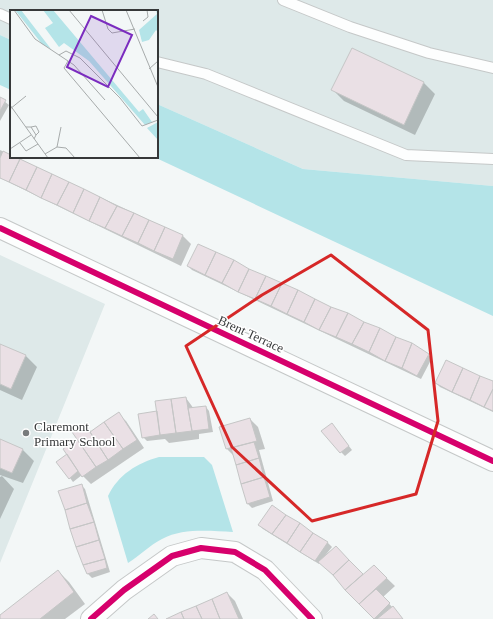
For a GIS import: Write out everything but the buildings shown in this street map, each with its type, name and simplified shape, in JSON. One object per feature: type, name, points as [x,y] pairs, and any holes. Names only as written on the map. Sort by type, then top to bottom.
[{"type":"street","name":"Brent Terrace","points":[[0,228],[493,460]]},
{"type":"street","points":[[90,619],[124,590],[172,556],[201,548],[235,552],[264,570],[312,619]]},
{"type":"lane","points":[[283,0],[350,27],[422,51],[493,68]]},
{"type":"lane","points":[[0,14],[10,19]]},
{"type":"lane","points":[[158,62],[206,74],[406,155],[493,159]]},
{"type":"highlighted area","points":[[331,255],[428,330],[438,421],[416,494],[312,521],[232,447],[186,346],[262,295]]},
{"type":"shaded area","points":[[0,0],[493,0],[493,186],[303,169],[158,104],[158,10],[10,10],[10,40],[0,35]]},
{"type":"shaded area","points":[[0,35],[10,40],[10,90],[0,85]]},
{"type":"shaded area","points":[[158,104],[303,169],[493,186],[493,316],[156,158],[158,158]]},
{"type":"shaded area","name":"Claremont Primary School","points":[[0,255],[105,304],[0,563]]},
{"type":"shaded area","points":[[159,457],[204,457],[212,465],[233,532],[196,531],[179,533],[153,544],[128,563],[108,496],[117,482],[129,471],[136,466]]},
{"type":"cycle path","points":[[0,228],[493,461]]},
{"type":"cycle path","points":[[91,619],[124,590],[172,556],[201,548],[235,552],[265,570],[312,619]]},
{"type":"place","name":"Claremont Primary School","points":[[26,433]]}]
